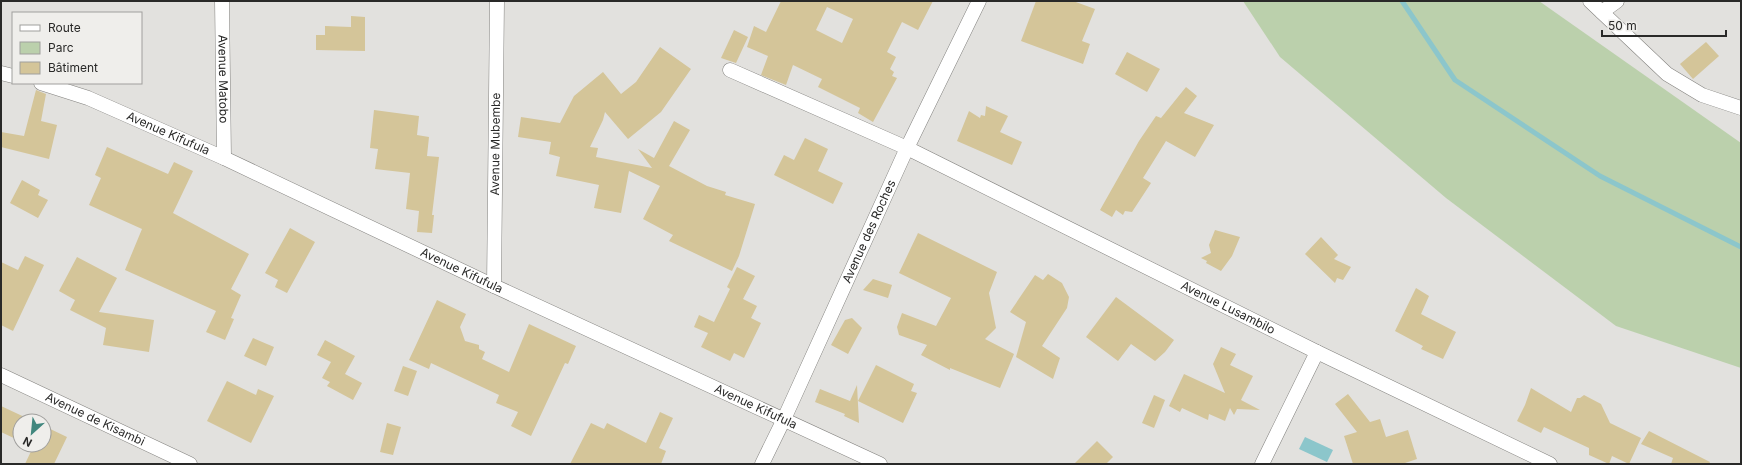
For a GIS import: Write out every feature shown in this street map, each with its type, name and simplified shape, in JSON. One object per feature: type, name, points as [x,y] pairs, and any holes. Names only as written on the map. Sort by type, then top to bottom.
[{"type":"street","name":"Avenue Matobo","points":[[222,1],[224,158]]},
{"type":"street","name":"Avenue Mubembe","points":[[494,286],[497,1]]},
{"type":"street","name":"Avenue des Roches","points":[[762,464],[784,419],[907,148],[979,1]]},
{"type":"street","points":[[1590,1],[1667,74],[1702,94],[1741,108]]},
{"type":"street","points":[[1602,12],[1617,1]]},
{"type":"street","name":"Avenue Lusambilo","points":[[730,70],[907,148],[1317,352],[1550,464]]},
{"type":"street","points":[[1,73],[12,76]]},
{"type":"street","name":"Avenue Kifufula","points":[[44,84],[88,98],[224,158],[494,286],[880,464]]},
{"type":"street","points":[[1262,464],[1317,352]]},
{"type":"street","name":"Avenue de Kisambi","points":[[1,375],[190,464]]},
{"type":"green space","points":[[1243,1],[1539,1],[1741,143],[1741,368],[1616,326],[1446,198],[1280,57]]},
{"type":"water","points":[[1305,437],[1333,450],[1327,462],[1299,449]]},
{"type":"building","points":[[781,1],[933,1],[918,30],[902,22],[887,52],[896,57],[890,69],[894,72],[892,76],[897,78],[873,122],[858,113],[860,108],[818,87],[822,79],[793,65],[786,85],[761,75],[768,56],[747,47],[754,26],[766,32]],"holes":[[[827,7],[853,19],[842,43],[816,30]]]},
{"type":"building","points":[[1036,1],[1073,1],[1095,9],[1082,41],[1090,44],[1083,64],[1021,41]]},
{"type":"building","points":[[351,16],[365,17],[365,51],[316,50],[316,35],[325,35],[325,26],[351,27]]},
{"type":"building","points":[[734,30],[748,37],[736,63],[721,58]]},
{"type":"building","points":[[1706,42],[1719,56],[1693,79],[1680,64]]},
{"type":"building","points":[[660,47],[691,69],[661,112],[628,139],[605,112],[603,120],[590,147],[598,148],[596,157],[652,168],[638,149],[654,158],[674,121],[690,130],[669,166],[707,186],[726,192],[725,195],[755,204],[739,256],[732,271],[669,241],[673,235],[643,219],[660,186],[629,171],[621,213],[594,208],[599,185],[556,176],[560,157],[549,154],[551,142],[518,137],[521,117],[560,123],[574,96],[603,72],[621,94],[636,82]]},
{"type":"building","points":[[1127,52],[1160,69],[1147,92],[1115,74]]},
{"type":"building","points":[[1186,87],[1197,96],[1184,113],[1214,125],[1195,157],[1166,141],[1143,178],[1151,183],[1132,212],[1125,211],[1123,215],[1116,210],[1112,217],[1100,210],[1139,141],[1156,116],[1161,118]]},
{"type":"building","points":[[36,90],[46,94],[41,121],[57,125],[49,159],[1,147],[1,132],[24,136]]},
{"type":"building","points":[[986,106],[1008,116],[1000,132],[1022,142],[1012,165],[957,141],[969,111],[980,118],[981,115],[985,116]]},
{"type":"building","points":[[374,110],[419,116],[417,135],[429,137],[427,156],[439,157],[432,215],[434,215],[432,233],[417,232],[419,211],[406,209],[410,173],[375,169],[378,149],[370,148]]},
{"type":"building","points":[[805,138],[828,149],[818,171],[843,183],[833,204],[774,175],[784,155],[794,160]]},
{"type":"building","points":[[107,147],[168,174],[174,162],[193,171],[173,213],[249,254],[231,289],[241,295],[231,318],[234,319],[225,340],[206,332],[216,311],[125,270],[142,229],[89,205],[101,178],[95,175]]},
{"type":"building","points":[[22,180],[40,190],[38,195],[48,200],[38,218],[10,203]]},
{"type":"building","points":[[290,228],[315,242],[287,293],[275,287],[278,280],[265,273]]},
{"type":"building","points":[[1215,230],[1240,237],[1232,256],[1221,271],[1206,263],[1207,261],[1201,258],[1211,253],[1209,245]]},
{"type":"building","points":[[918,233],[997,272],[989,293],[996,328],[985,339],[1014,354],[1000,388],[950,368],[950,370],[921,355],[927,345],[899,335],[897,327],[902,313],[936,326],[951,298],[899,273]]},
{"type":"building","points":[[1321,237],[1338,255],[1334,259],[1351,267],[1343,280],[1337,278],[1335,283],[1305,254]]},
{"type":"building","points":[[25,256],[44,265],[13,331],[1,325],[1,262],[18,270]]},
{"type":"building","points":[[77,257],[117,278],[99,312],[154,320],[149,352],[103,345],[106,328],[70,310],[75,300],[59,291]]},
{"type":"building","points":[[737,267],[755,276],[743,299],[757,306],[751,318],[761,323],[744,358],[734,353],[730,361],[701,347],[708,333],[694,327],[699,315],[714,322],[730,289],[727,287]]},
{"type":"building","points":[[1048,274],[1062,283],[1069,297],[1067,308],[1042,346],[1060,358],[1053,379],[1016,357],[1026,322],[1010,312],[1035,275],[1043,280]]},
{"type":"building","points":[[873,279],[892,285],[888,298],[863,290]]},
{"type":"building","points":[[1416,288],[1429,296],[1421,314],[1456,332],[1443,359],[1421,349],[1423,346],[1395,331]]},
{"type":"building","points":[[1116,297],[1174,340],[1165,352],[1155,361],[1131,344],[1118,361],[1086,337]]},
{"type":"building","points":[[437,300],[466,314],[460,327],[465,341],[479,345],[479,349],[485,352],[482,359],[509,372],[529,324],[576,346],[568,364],[565,363],[531,436],[511,426],[518,412],[496,403],[499,395],[431,363],[429,369],[409,360]]},
{"type":"building","points":[[852,318],[862,328],[848,354],[831,345],[845,320]]},
{"type":"building","points":[[253,338],[274,347],[266,366],[244,356]]},
{"type":"building","points":[[325,340],[355,356],[345,374],[362,383],[353,400],[327,386],[330,382],[322,378],[331,362],[317,355]]},
{"type":"building","points":[[1221,347],[1236,354],[1230,365],[1253,376],[1241,400],[1260,410],[1237,409],[1234,415],[1230,408],[1225,421],[1209,414],[1208,420],[1182,408],[1180,412],[1169,406],[1184,374],[1225,393],[1213,364]]},
{"type":"building","points":[[876,365],[914,384],[911,391],[917,393],[903,423],[858,401]]},
{"type":"building","points":[[403,366],[417,371],[408,396],[394,391]]},
{"type":"building","points":[[227,381],[256,395],[258,389],[274,396],[251,443],[207,421]]},
{"type":"building","points":[[857,385],[859,423],[844,416],[845,414],[815,402],[820,389],[850,401]]},
{"type":"building","points":[[1531,388],[1571,412],[1577,398],[1584,395],[1601,404],[1610,423],[1641,438],[1629,464],[1612,456],[1609,464],[1589,455],[1589,448],[1544,427],[1541,433],[1517,421]]},
{"type":"building","points":[[1348,394],[1370,422],[1380,419],[1386,437],[1408,430],[1417,459],[1402,464],[1353,464],[1344,436],[1357,432],[1335,404]]},
{"type":"building","points":[[1154,395],[1165,400],[1154,428],[1142,423]]},
{"type":"building","points":[[1,406],[16,413],[12,413],[12,437],[1,432]]},
{"type":"building","points":[[660,412],[673,418],[659,448],[666,451],[661,464],[570,464],[591,423],[604,429],[607,423],[646,443]]},
{"type":"building","points":[[387,423],[401,427],[393,455],[380,452]]},
{"type":"building","points":[[52,430],[67,437],[54,464],[25,464],[30,453],[52,453]]},
{"type":"building","points":[[1649,431],[1710,462],[1709,464],[1671,464],[1673,458],[1641,444]]},
{"type":"building","points":[[1097,441],[1113,457],[1106,464],[1074,464]]},
{"type":"waterway","points":[[1402,1],[1455,80],[1600,176],[1741,247]]}]
